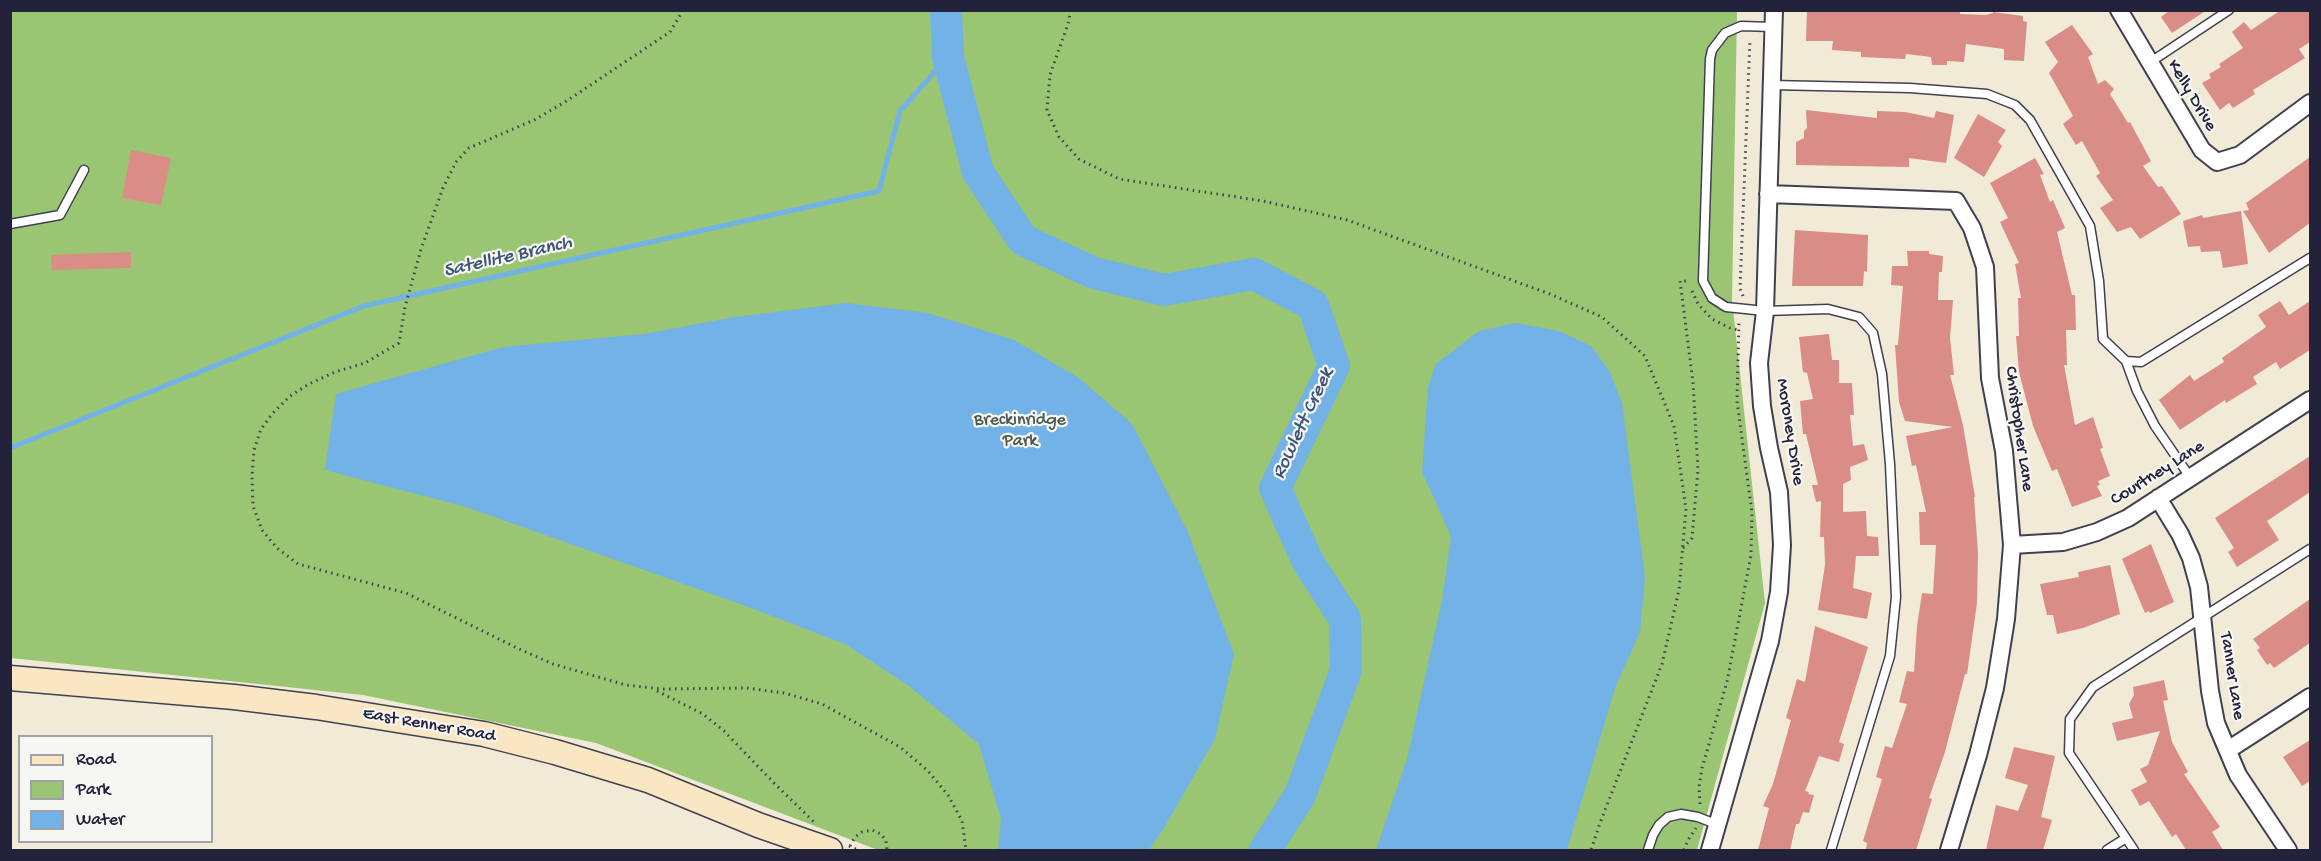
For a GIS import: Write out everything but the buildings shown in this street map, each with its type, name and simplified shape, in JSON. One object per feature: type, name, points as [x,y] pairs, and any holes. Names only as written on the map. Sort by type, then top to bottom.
[{"type":"main road","name":"East Renner Road","points":[[10,678],[269,701],[484,734],[555,752],[648,780],[758,825],[838,847]]},
{"type":"street","name":"Kelly Drive","points":[[2119,10],[2148,63],[2202,150],[2217,162],[2240,155],[2310,103]]},
{"type":"street","name":"Moroney Drive","points":[[1710,850],[1770,641],[1779,592],[1782,544],[1779,492],[1762,406],[1759,363],[1765,311],[1774,19]]},
{"type":"street","name":"Christopher Lane","points":[[1768,194],[1956,201],[1972,228],[1985,267],[1990,378],[2004,451],[2012,544],[2006,619],[1995,688],[1949,850]]},
{"type":"street","name":"Courtney Lane","points":[[2012,544],[2063,542],[2097,532],[2128,518],[2310,400]]},
{"type":"street","name":"Tanner Lane","points":[[2158,498],[2180,534],[2191,558],[2199,587],[2210,691],[2216,723],[2248,792],[2288,850]]},
{"type":"street","points":[[2228,750],[2310,697]]},
{"type":"lane","points":[[2148,63],[2229,10]]},
{"type":"lane","points":[[1774,19],[1750,27],[1741,26],[1725,33],[1713,50],[1710,59],[1703,281],[1712,298],[1726,307],[1765,311],[1828,309],[1859,317],[1872,333],[1882,374],[1890,464],[1896,597],[1892,644],[1831,850]]},
{"type":"lane","points":[[1771,85],[1910,88],[1965,92],[1987,94],[2015,105],[2030,120],[2090,226],[2099,281],[2103,339],[2126,361],[2137,391],[2155,426],[2190,477]]},
{"type":"lane","points":[[10,224],[60,215],[84,170]]},
{"type":"lane","points":[[2126,361],[2141,362],[2310,258]]},
{"type":"lane","points":[[2134,850],[2069,753],[2070,719],[2093,687],[2310,549]]},
{"type":"lane","points":[[1648,850],[1659,825],[1668,818],[1681,814],[1718,825]]},
{"type":"lane","points":[[2107,850],[2126,838]]},
{"type":"path","points":[[683,10],[670,32],[565,102],[534,120],[468,147],[456,162],[443,188],[421,249],[405,308],[399,343],[365,363],[335,372],[309,384],[290,396],[261,429],[255,450],[252,476],[254,506],[262,530],[277,548],[298,564],[406,593],[553,664],[626,685],[650,688],[747,688],[784,693],[822,704],[900,747],[927,770],[948,795],[962,821],[966,850]]},
{"type":"path","points":[[1070,10],[1069,21],[1050,75],[1047,110],[1059,137],[1079,159],[1119,178],[1263,201],[1347,220],[1551,294],[1602,317],[1645,356],[1674,426],[1686,509],[1679,590],[1662,664],[1591,850]]},
{"type":"path","points":[[1684,850],[1688,840],[1695,832],[1702,768],[1732,660],[1751,555],[1752,513],[1737,401],[1739,330],[1744,296],[1740,288],[1750,27]]},
{"type":"path","points":[[1683,549],[1692,538],[1698,470],[1694,382],[1680,281],[1690,282],[1698,304],[1712,319],[1739,330]]},
{"type":"path","points":[[650,688],[682,703],[717,725],[816,823]]},
{"type":"path","points":[[838,847],[862,832],[873,830],[881,834],[886,841],[887,850]]},
{"type":"path","points":[[838,847],[858,850]]},
{"type":"green space","name":"Breckinridge Park","points":[[11,11],[1737,11],[1732,300],[1765,603],[1697,850],[878,850],[596,743],[363,695],[11,658]]},
{"type":"water","points":[[846,303],[928,313],[1014,340],[1079,378],[1132,424],[1187,530],[1234,654],[1215,739],[1149,850],[998,850],[1001,819],[979,744],[909,686],[845,644],[743,605],[466,507],[325,470],[336,394],[503,347],[644,334],[729,318]]},
{"type":"water","points":[[1515,323],[1559,331],[1591,346],[1610,372],[1622,403],[1645,577],[1640,632],[1615,688],[1567,850],[1376,850],[1407,759],[1442,601],[1451,536],[1422,472],[1428,387],[1436,364],[1479,331]]},
{"type":"waterway","name":"Rowlett Creek","points":[[946,10],[948,57],[978,172],[1023,240],[1094,273],[1164,290],[1254,274],[1313,305],[1334,366],[1275,488],[1308,562],[1345,619],[1346,670],[1300,795],[1265,850]]},
{"type":"waterway","name":"Satellite Branch","points":[[10,448],[364,306],[879,191],[900,111],[948,57]]}]
